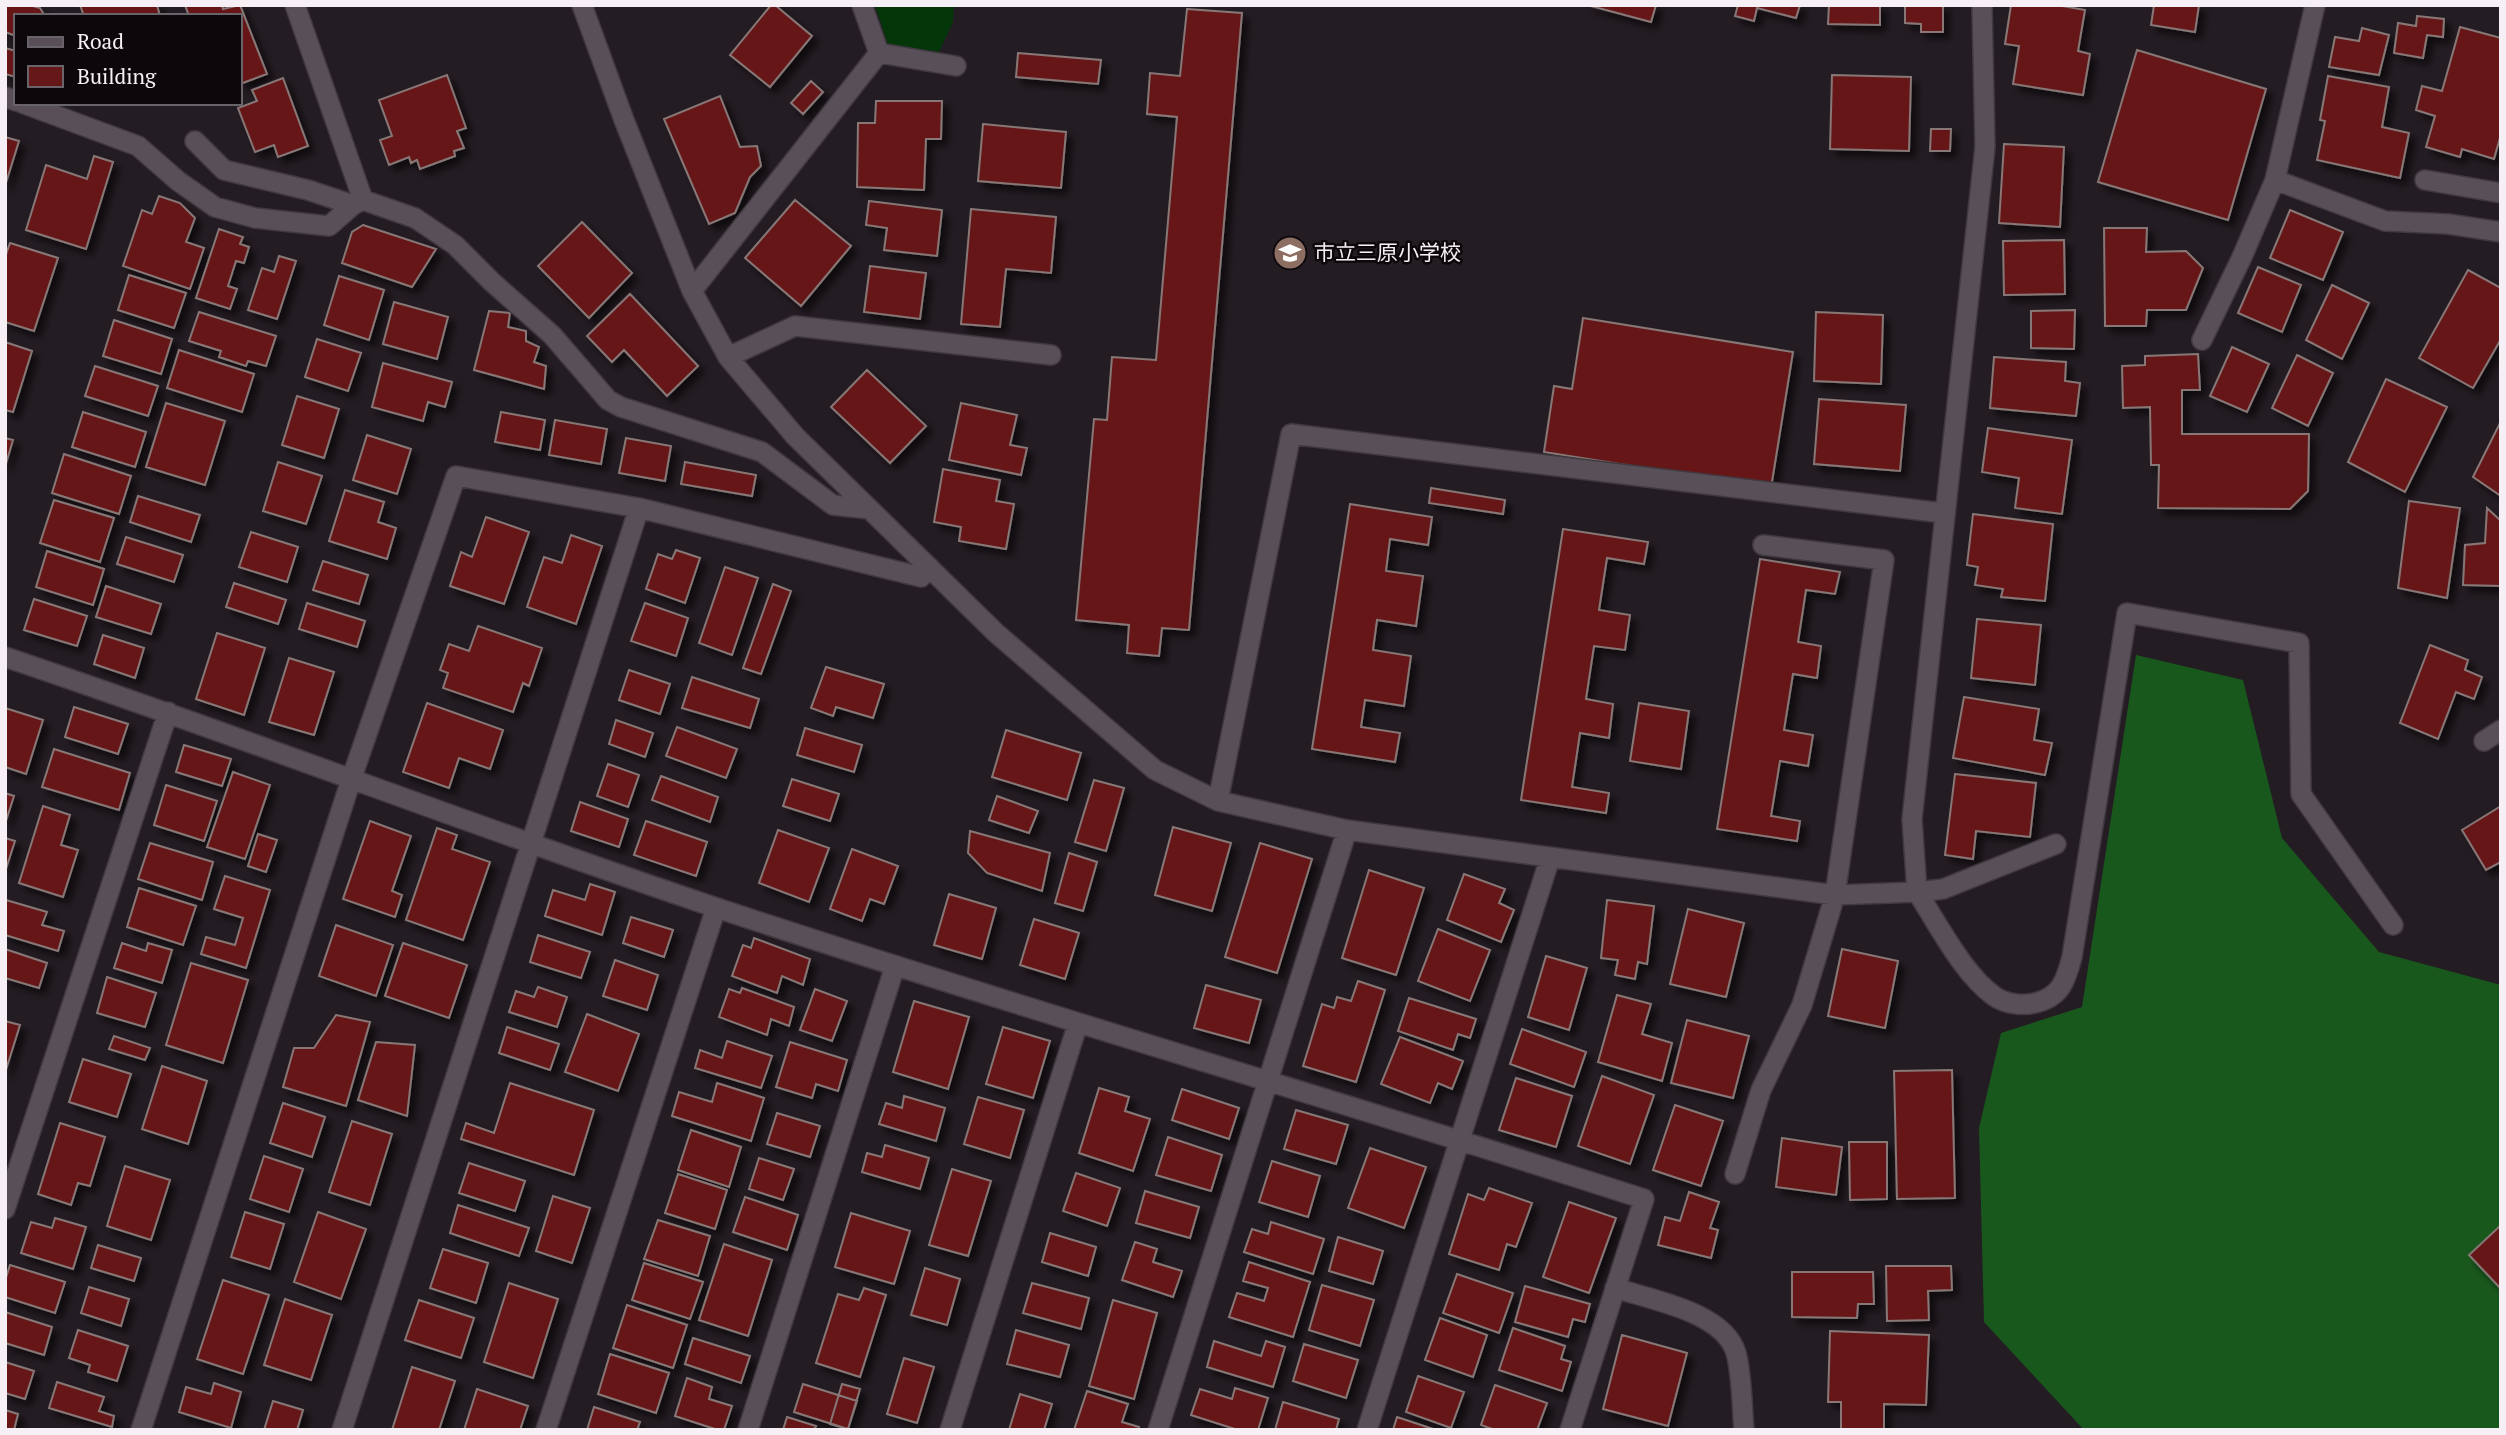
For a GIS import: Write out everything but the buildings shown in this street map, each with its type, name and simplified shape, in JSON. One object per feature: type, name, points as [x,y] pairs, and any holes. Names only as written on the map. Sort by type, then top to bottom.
[{"type":"street","points":[[295,5],[358,202]]},
{"type":"street","points":[[582,5],[692,291],[728,357],[794,436],[996,633],[1155,770],[1218,801],[1347,830],[1835,895],[1943,889],[2056,844]]},
{"type":"street","points":[[862,5],[879,54]]},
{"type":"street","points":[[1982,5],[1985,147],[1943,513],[1912,819],[1917,892],[1964,965],[1994,996],[2012,1004],[2032,1004],[2049,999],[2066,982],[2073,957],[2127,612],[2299,643],[2301,794],[2393,925]]},
{"type":"street","points":[[2202,340],[2276,180],[2315,5]]},
{"type":"street","points":[[692,291],[879,54]]},
{"type":"street","points":[[879,54],[956,66]]},
{"type":"street","points":[[27,105],[138,146],[178,181],[215,207],[255,218],[330,226],[358,202]]},
{"type":"street","points":[[195,141],[224,170],[415,218],[455,245],[552,335],[608,400],[621,407],[762,452],[833,505],[869,509]]},
{"type":"street","points":[[2276,180],[2385,221],[2448,224],[2501,232]]},
{"type":"street","points":[[2425,180],[2501,194]]},
{"type":"street","points":[[728,357],[795,326],[1051,355]]},
{"type":"street","points":[[1218,801],[1291,433],[1943,513]]},
{"type":"street","points":[[141,1430],[351,780],[456,476],[639,508],[920,577],[929,567]]},
{"type":"street","points":[[342,1430],[639,508]]},
{"type":"street","points":[[1735,1174],[1761,1090],[1802,1005],[1835,895],[1884,560],[1763,545]]},
{"type":"street","points":[[5,657],[716,908],[1644,1199],[1570,1430]]},
{"type":"street","points":[[5,1209],[167,712]]},
{"type":"street","points":[[2484,741],[2501,730]]},
{"type":"street","points":[[1158,1430],[1347,830]]},
{"type":"street","points":[[1367,1430],[1550,858]]},
{"type":"street","points":[[546,1430],[716,908]]},
{"type":"street","points":[[748,1430],[895,966]]},
{"type":"street","points":[[950,1430],[1078,1023]]},
{"type":"street","points":[[1615,1289],[1704,1317],[1720,1328],[1736,1352],[1744,1430]]},
{"type":"green space","points":[[875,5],[954,5],[953,22],[939,52],[888,45]]},
{"type":"green space","points":[[2136,655],[2243,680],[2282,838],[2379,952],[2501,985],[2501,1430],[2084,1430],[1984,1322],[1979,1128],[2001,1033],[2082,1007]]},
{"type":"place","name":"市立三原小学校","points":[[1290,253]]}]
